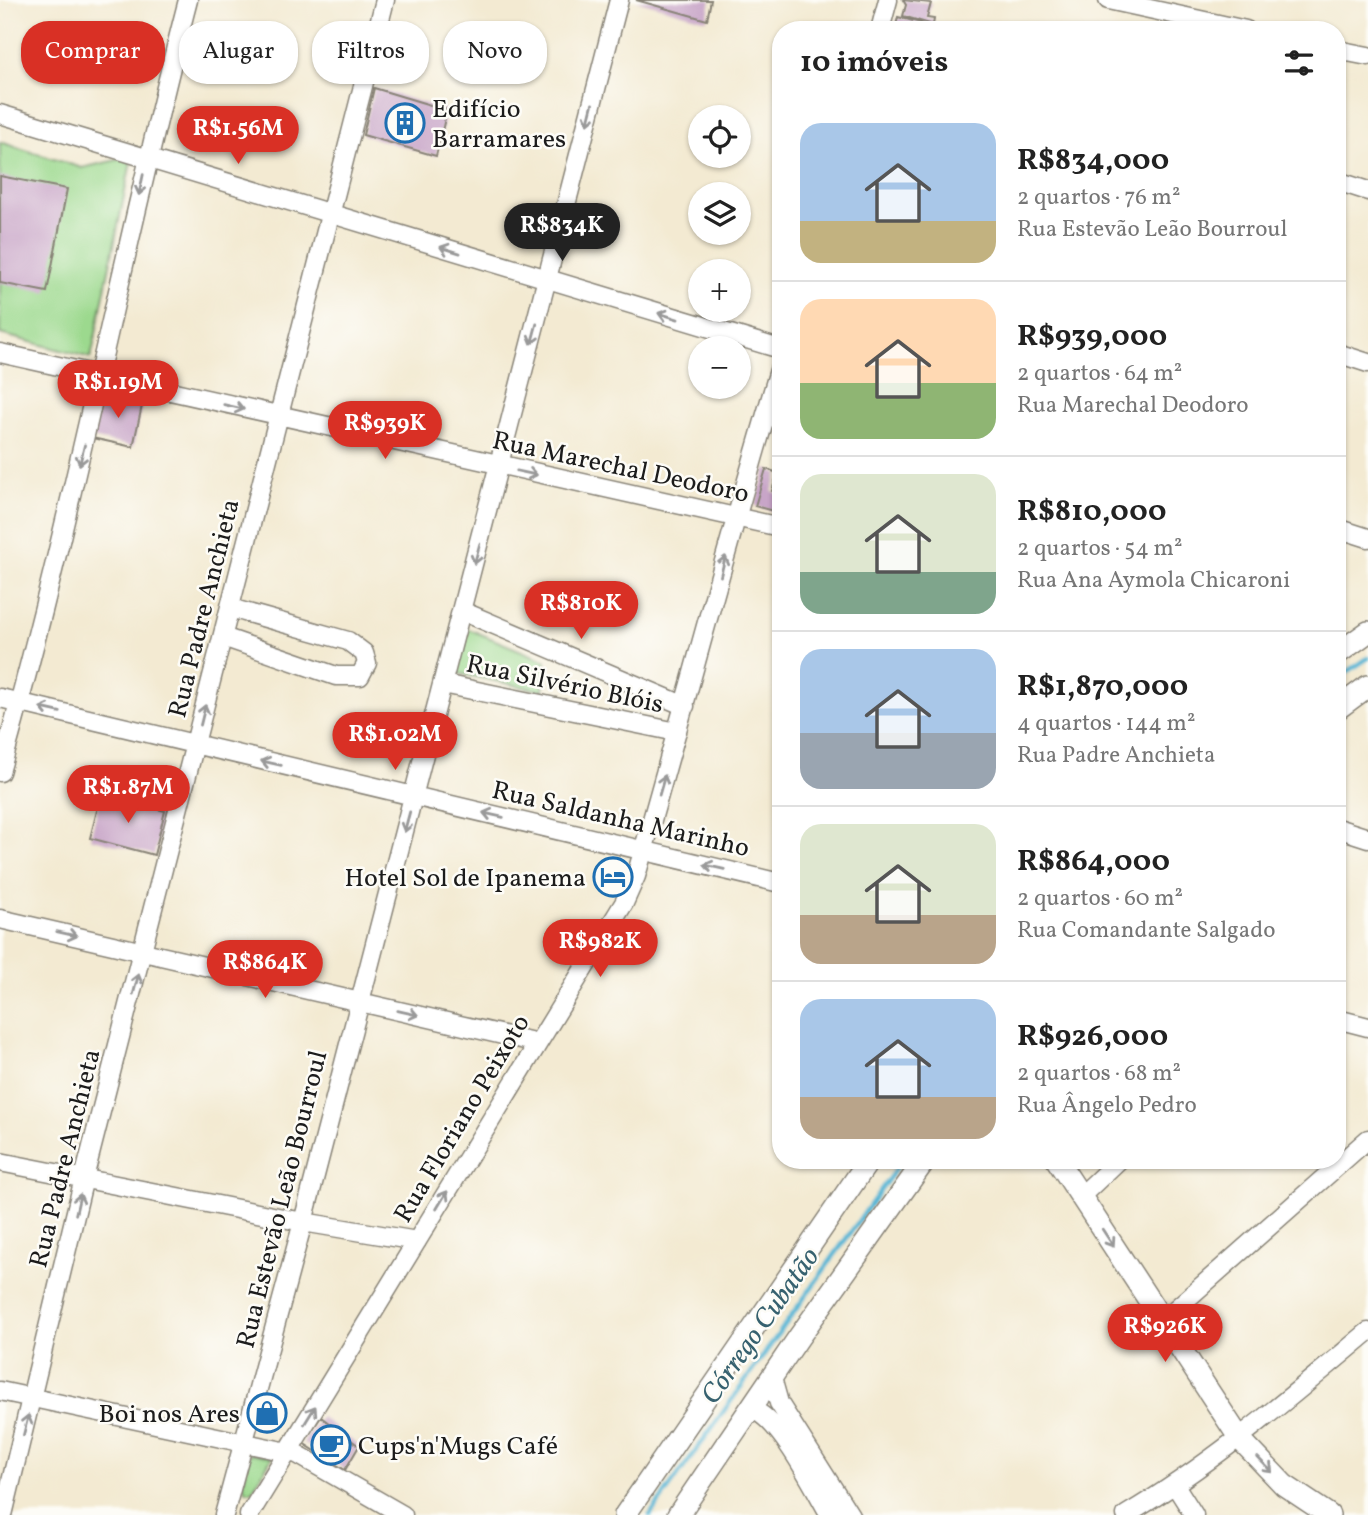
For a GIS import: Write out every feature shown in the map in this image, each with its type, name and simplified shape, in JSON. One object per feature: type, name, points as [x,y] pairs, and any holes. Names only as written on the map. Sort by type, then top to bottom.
[{"type":"main road","points":[[1346,648],[1368,632]]},
{"type":"main road","points":[[1346,702],[1368,686]]},
{"type":"main road","points":[[625,1515],[863,1169]]},
{"type":"main road","points":[[678,1515],[919,1169]]},
{"type":"main road","points":[[1063,1169],[1240,1439],[1284,1485],[1329,1515]]},
{"type":"street","points":[[0,772],[20,703],[101,377],[147,158],[188,0]]},
{"type":"street","name":"Rua Padre Anchieta","points":[[3,1515],[84,1178],[144,952],[277,417],[332,214],[385,0]]},
{"type":"street","name":"Rua Estevão Leão Bourroul","points":[[224,1515],[245,1445],[414,796],[618,0]]},
{"type":"street","points":[[882,21],[888,0]]},
{"type":"street","points":[[1114,1],[1197,21]]},
{"type":"street","points":[[1346,52],[1368,56]]},
{"type":"street","points":[[0,114],[772,347]]},
{"type":"street","points":[[1346,184],[1368,191]]},
{"type":"street","name":"Rua Marechal Deodoro","points":[[0,353],[499,467],[772,525]]},
{"type":"street","points":[[1346,356],[1368,363]]},
{"type":"street","name":"Rua Floriano Peixoto","points":[[249,1515],[624,903],[643,851],[685,706],[735,516],[772,393]]},
{"type":"street","points":[[1346,531],[1368,538]]},
{"type":"street","points":[[223,637],[336,676],[360,676],[367,663],[364,653],[348,641],[230,608]]},
{"type":"street","points":[[462,611],[685,706]]},
{"type":"street","name":"Rua Silvério Blóis","points":[[443,684],[677,732]]},
{"type":"street","name":"Rua Saldanha Marinho","points":[[0,698],[772,881]]},
{"type":"street","points":[[1346,834],[1368,838]]},
{"type":"street","points":[[0,919],[538,1043]]},
{"type":"street","points":[[1346,1021],[1368,1027]]},
{"type":"street","points":[[1346,1162],[1365,1146]]},
{"type":"street","points":[[0,1162],[303,1222],[417,1241]]},
{"type":"street","points":[[1081,1196],[1110,1169]]},
{"type":"street","points":[[1162,1321],[1338,1169]]},
{"type":"street","points":[[1126,1515],[1175,1485],[1240,1439],[1368,1332]]},
{"type":"street","points":[[772,1378],[779,1403],[850,1515]]},
{"type":"street","points":[[0,1391],[309,1458],[403,1515]]},
{"type":"street","points":[[751,1409],[771,1421],[830,1515]]},
{"type":"street","points":[[1175,1485],[1194,1515]]},
{"type":"street","points":[[232,1488],[241,1499],[255,1500],[261,1496]]},
{"type":"green space","points":[[0,142],[82,168],[121,159],[131,162],[91,358],[0,334]]},
{"type":"green space","points":[[466,628],[546,661],[543,691],[456,673]]},
{"type":"green space","points":[[250,1453],[272,1457],[252,1491],[247,1491],[243,1485]]},
{"type":"building","points":[[636,0],[711,0],[707,20]]},
{"type":"building","points":[[903,0],[931,3],[927,18],[934,21],[920,21],[903,16],[906,5]]},
{"type":"building","points":[[898,17],[913,21],[897,21]]},
{"type":"building","name":"Edifício Barramares","points":[[374,88],[447,110],[436,156],[363,135]]},
{"type":"building","points":[[0,176],[67,189],[47,292],[0,283]]},
{"type":"building","points":[[103,393],[143,401],[133,447],[92,438]]},
{"type":"building","points":[[766,469],[772,471],[772,511],[755,506]]},
{"type":"building","points":[[101,795],[165,811],[154,855],[90,838]]},
{"type":"building","name":"Cups'n'Mugs Café","points":[[321,1417],[359,1446],[345,1470],[303,1443]]},
{"type":"waterway","name":"Córrego Cubatão","points":[[1346,673],[1368,658]]},
{"type":"waterway","name":"Córrego Cubatão","points":[[650,1515],[896,1169]]},
{"type":"place","name":"Edifício Barramares","points":[[405,123]]},
{"type":"place","name":"Hotel Sol de Ipanema","points":[[613,877]]},
{"type":"place","name":"Boi nos Ares","points":[[267,1413]]},
{"type":"place","name":"Cups'n'Mugs Café","points":[[331,1445]]}]
